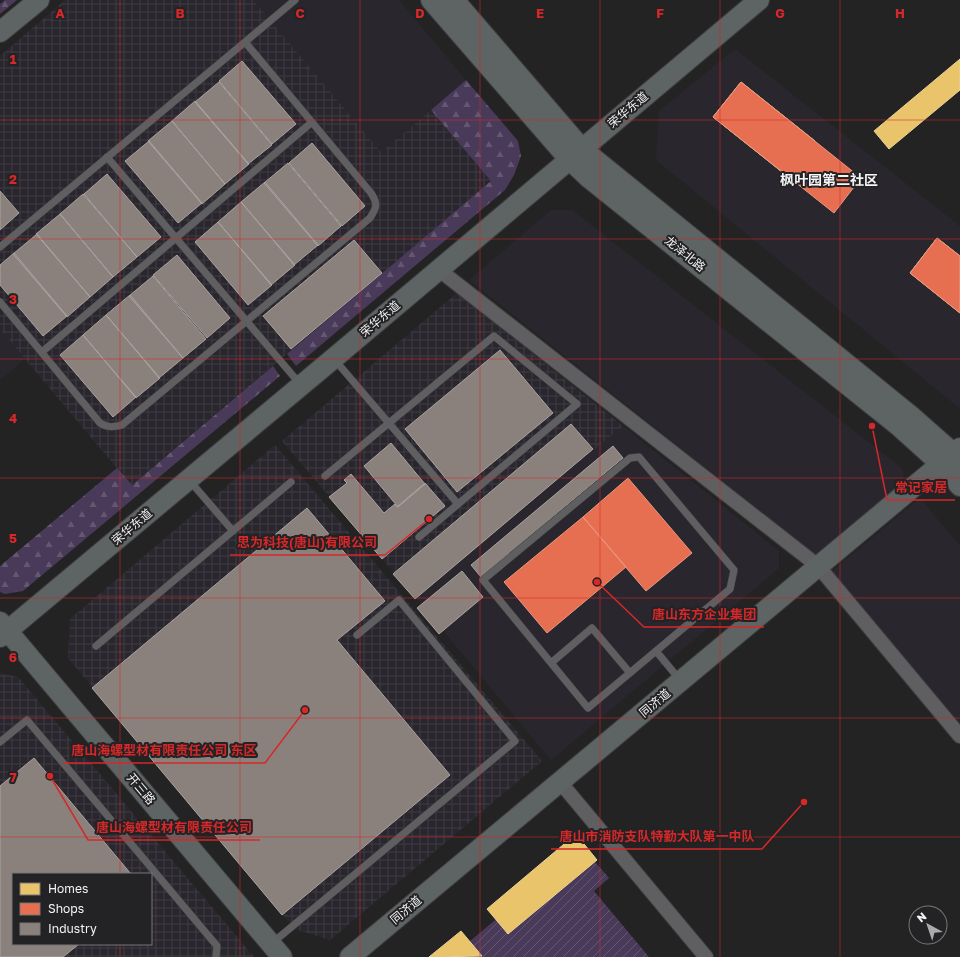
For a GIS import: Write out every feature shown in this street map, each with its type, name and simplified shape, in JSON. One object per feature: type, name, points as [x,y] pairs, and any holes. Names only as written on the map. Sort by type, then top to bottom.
[{"type":"street","points":[[0,32],[39,0]]},
{"type":"street","name":"龙泽北路","points":[[431,0],[575,154]]},
{"type":"street","name":"龙泽北路","points":[[454,0],[575,154],[589,178],[900,427],[954,457],[960,486]]},
{"type":"street","name":"荣华东道","points":[[2,630],[189,480],[759,0]]},
{"type":"street","points":[[438,269],[818,566],[960,736]]},
{"type":"street","name":"同济道","points":[[350,957],[818,566],[954,457]]},
{"type":"street","name":"开三路","points":[[2,630],[277,950]]},
{"type":"street","points":[[560,782],[706,957]]},
{"type":"lane","points":[[0,247],[295,0]]},
{"type":"lane","points":[[0,302],[100,423],[106,427],[114,427],[122,425],[370,218],[376,210],[376,202],[371,193],[245,42]]},
{"type":"lane","points":[[42,352],[312,122]]},
{"type":"lane","points":[[107,156],[301,386]]},
{"type":"lane","points":[[325,476],[494,336],[577,404],[419,537]]},
{"type":"lane","points":[[334,358],[458,504]]},
{"type":"lane","points":[[639,457],[734,570],[730,589],[656,651],[588,708],[484,580],[630,458],[639,457]]},
{"type":"lane","points":[[189,480],[233,531]]},
{"type":"lane","points":[[96,646],[291,482]]},
{"type":"lane","points":[[277,950],[515,741],[398,600],[357,635]]},
{"type":"lane","points":[[551,663],[592,628],[630,673]]},
{"type":"lane","points":[[656,651],[681,681]]},
{"type":"lane","points":[[0,742],[26,720],[217,946],[216,957]]},
{"type":"shaded area","points":[[65,0],[253,0],[381,152],[431,110],[492,181],[131,485],[0,329],[0,56]]},
{"type":"shaded area","points":[[253,0],[399,0],[466,80],[381,152]]},
{"type":"shaded area","points":[[735,49],[960,226],[960,407],[958,407],[656,160],[659,111]]},
{"type":"shaded area","points":[[551,210],[572,210],[903,469],[904,484],[816,555],[469,280]]},
{"type":"shaded area","points":[[457,293],[623,426],[415,597],[282,441]]},
{"type":"shaded area","points":[[0,329],[25,359],[0,380]]},
{"type":"shaded area","points":[[623,426],[779,551],[779,568],[551,760],[415,597]]},
{"type":"shaded area","points":[[275,445],[542,761],[330,940],[295,929],[68,658],[70,619]]},
{"type":"shaded area","points":[[920,498],[960,546],[960,726],[831,572]]},
{"type":"shaded area","points":[[0,673],[18,677],[254,957],[0,957]]},
{"type":"green space","points":[[5,0],[17,0],[0,14],[0,4]]},
{"type":"green space","points":[[466,80],[518,141],[521,156],[514,175],[505,190],[296,366],[287,354],[491,181],[431,110]]},
{"type":"green space","points":[[273,366],[280,376],[23,591],[5,594],[0,592],[0,566],[117,468],[132,485]]},
{"type":"green space","points":[[582,847],[609,878],[594,891],[649,957],[451,957]]},
{"type":"building: Homes","points":[[960,59],[960,90],[889,149],[874,131]]},
{"type":"building: Homes","points":[[741,82],[815,141],[787,176],[713,117]]},
{"type":"building: Homes","points":[[937,238],[960,256],[960,313],[910,273]]},
{"type":"building: Homes","points":[[576,834],[597,860],[508,934],[487,909]]},
{"type":"building: Homes","points":[[461,931],[482,956],[429,957]]},
{"type":"building: Shops","points":[[741,82],[861,178],[834,213],[713,117]]},
{"type":"building: Shops","points":[[937,238],[960,256],[960,313],[910,273]]},
{"type":"building: Shops","points":[[628,478],[692,553],[646,591],[583,517]]},
{"type":"building: Shops","points":[[583,517],[626,567],[547,633],[504,582]]},
{"type":"building: Industry","points":[[242,61],[296,124],[272,144],[219,81]]},
{"type":"building: Industry","points":[[219,82],[272,145],[248,164],[195,102]]},
{"type":"building: Industry","points":[[195,101],[249,164],[225,184],[172,121]]},
{"type":"building: Industry","points":[[172,121],[225,184],[202,204],[148,141]]},
{"type":"building: Industry","points":[[149,141],[202,203],[178,223],[125,161]]},
{"type":"building: Industry","points":[[312,143],[365,206],[342,226],[289,163]]},
{"type":"building: Industry","points":[[288,163],[341,226],[318,246],[264,183]]},
{"type":"building: Industry","points":[[107,174],[161,237],[137,257],[84,194]]},
{"type":"building: Industry","points":[[265,182],[318,245],[294,265],[241,202]]},
{"type":"building: Industry","points":[[0,191],[19,213],[0,230]]},
{"type":"building: Industry","points":[[83,194],[137,257],[113,277],[60,214]]},
{"type":"building: Industry","points":[[241,202],[295,265],[271,285],[218,222]]},
{"type":"building: Industry","points":[[60,214],[113,277],[90,297],[36,234]]},
{"type":"building: Industry","points":[[218,222],[272,285],[248,305],[195,242]]},
{"type":"building: Industry","points":[[37,234],[90,297],[67,317],[13,254]]},
{"type":"building: Industry","points":[[354,240],[382,273],[291,349],[263,316]]},
{"type":"building: Industry","points":[[14,253],[67,316],[43,336],[0,285],[0,265]]},
{"type":"building: Industry","points":[[177,255],[230,318],[207,338],[153,275]]},
{"type":"building: Industry","points":[[153,276],[206,339],[183,358],[129,296]]},
{"type":"building: Industry","points":[[130,295],[183,358],[159,378],[106,315]]},
{"type":"building: Industry","points":[[106,315],[160,378],[136,398],[83,335]]},
{"type":"building: Industry","points":[[83,335],[136,397],[113,417],[60,355]]},
{"type":"building: Industry","points":[[500,350],[553,413],[457,492],[405,429]]},
{"type":"building: Industry","points":[[571,424],[593,449],[415,599],[393,574]]},
{"type":"building: Industry","points":[[391,443],[425,484],[398,507],[364,466]]},
{"type":"building: Industry","points":[[613,446],[623,458],[481,577],[471,565]]},
{"type":"building: Industry","points":[[351,474],[384,513],[395,504],[397,507],[425,483],[445,506],[382,559],[329,497],[347,483],[344,480]]},
{"type":"building: Industry","points":[[307,508],[385,601],[337,640],[450,775],[282,915],[92,688]]},
{"type":"building: Industry","points":[[462,571],[483,597],[439,634],[417,608]]},
{"type":"building: Industry","points":[[34,758],[130,873],[12,873],[12,945],[78,945],[63,957],[0,957],[0,786]]},
{"type":"place","name":"常记家居","points":[[872,426]]},
{"type":"place","name":"思为科技(唐山)有限公司","points":[[429,519]]},
{"type":"place","name":"唐山东方企业集团","points":[[597,582]]},
{"type":"place","name":"唐山海螺型材有限责任公司 东区","points":[[305,710]]},
{"type":"place","name":"唐山海螺型材有限责任公司","points":[[50,776]]},
{"type":"place","name":"唐山市消防支队特勤大队第一中队","points":[[804,802]]},
{"type":"district","name":"枫叶园第二社区","points":[[829,180]]}]
